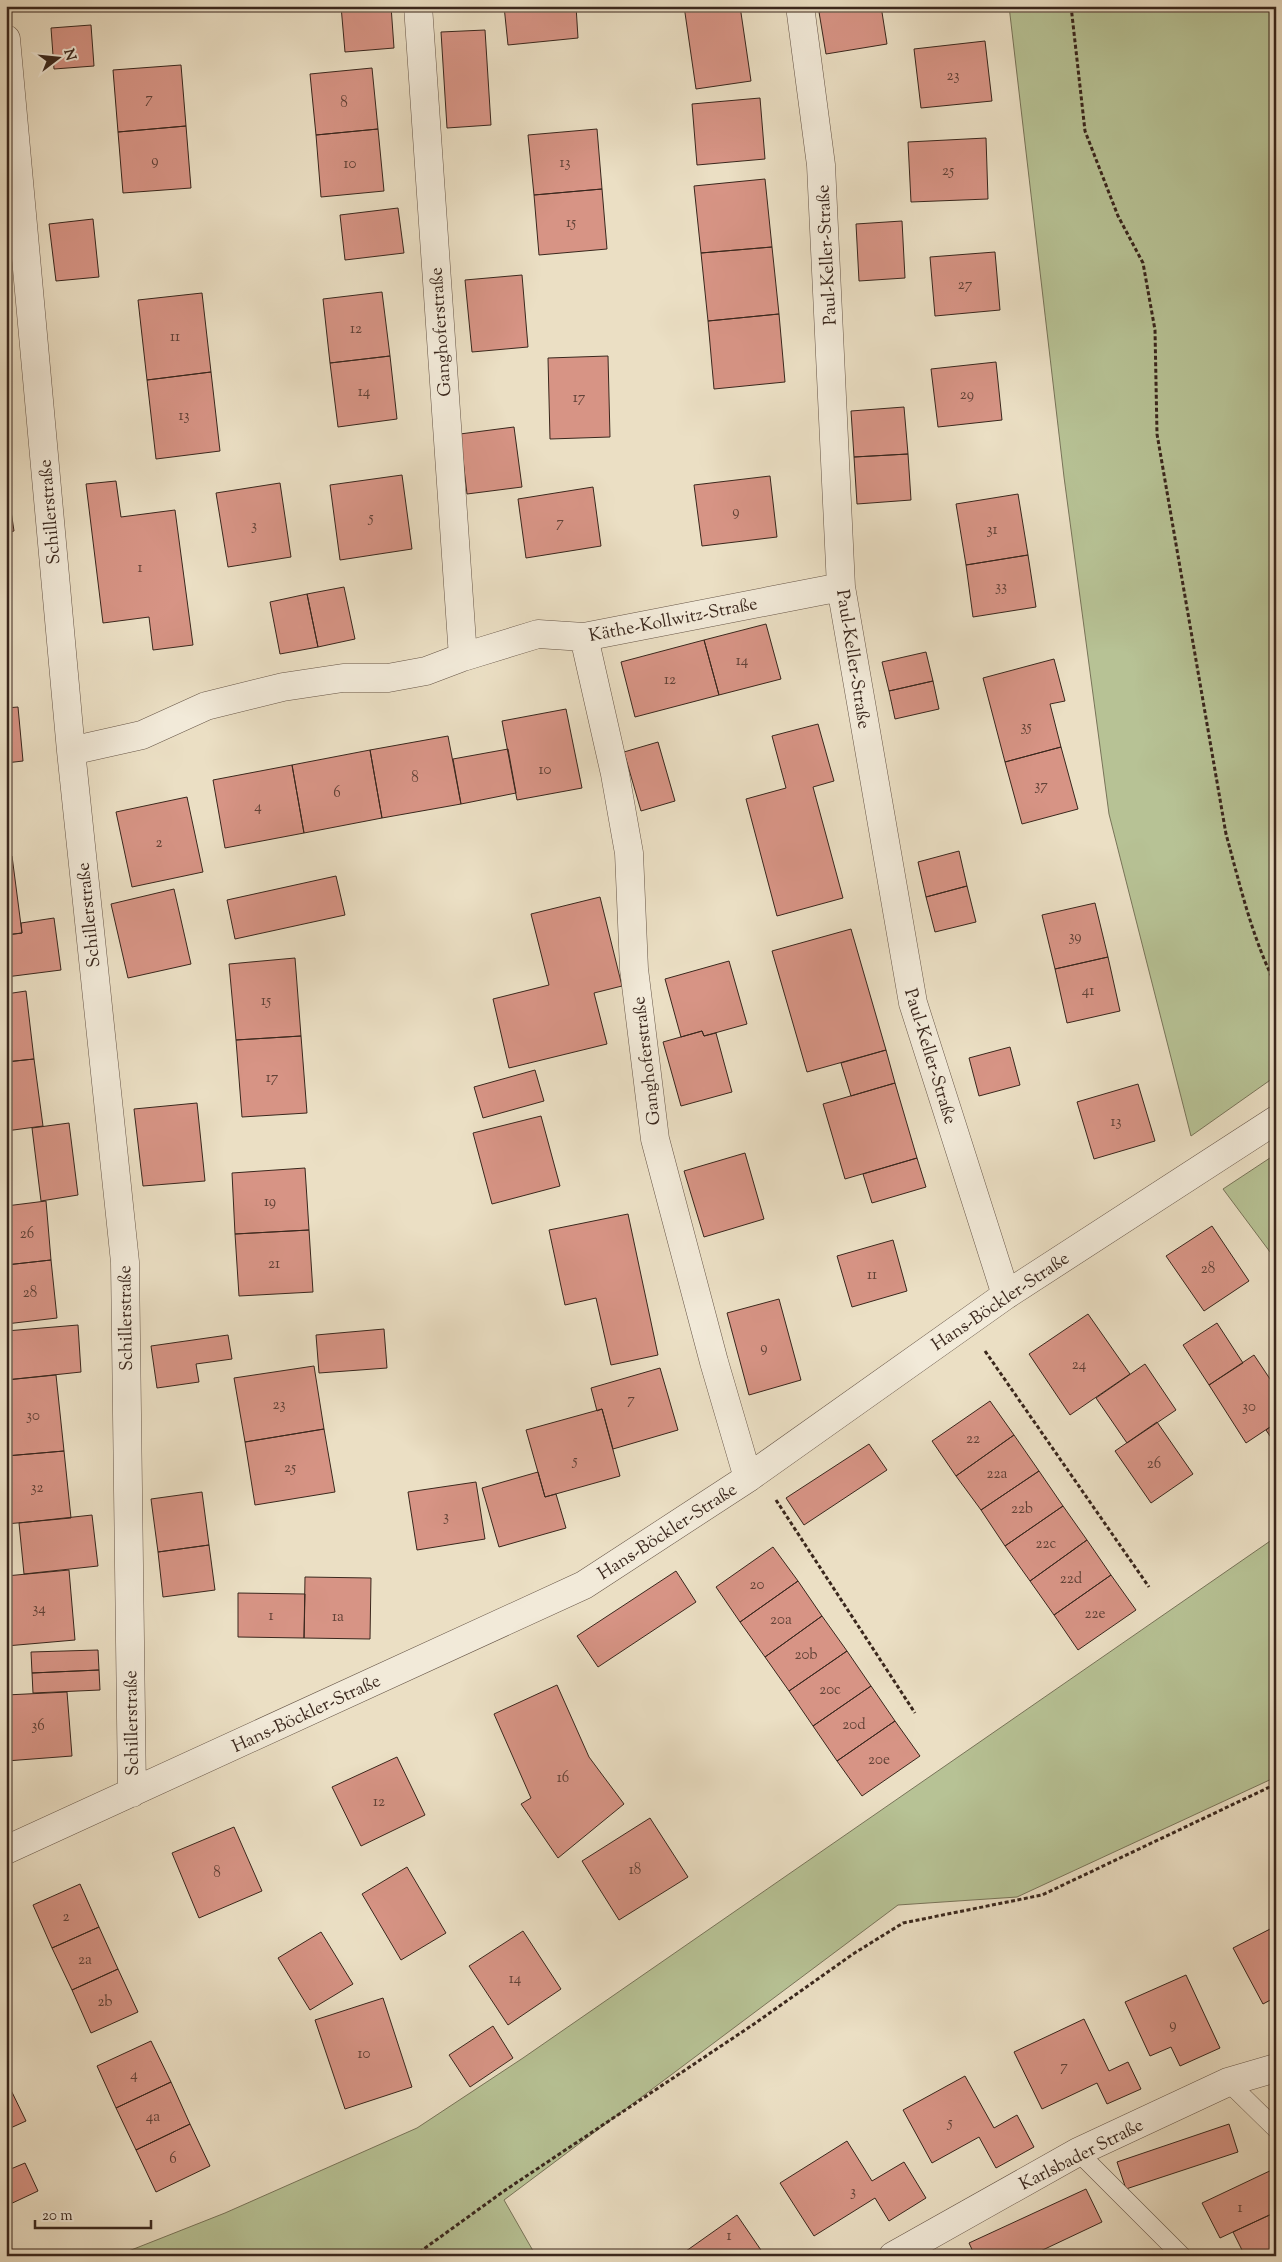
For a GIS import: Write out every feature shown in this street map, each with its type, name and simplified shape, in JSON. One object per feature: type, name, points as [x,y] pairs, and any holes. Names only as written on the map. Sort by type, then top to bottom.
[{"type":"street","name":"Ganghoferstraße","points":[[418,6],[463,657]]},
{"type":"street","name":"Paul-Keller-Straße","points":[[800,6],[821,165],[841,587],[913,1003],[1006,1295]]},
{"type":"street","name":"Schillerstraße","points":[[6,39],[71,752],[125,1262],[132,1793]]},
{"type":"street","name":"Käthe-Kollwitz-Straße","points":[[71,752],[142,735],[206,706],[283,687],[343,678],[388,678],[426,671],[463,657],[538,634],[584,637],[841,587]]},
{"type":"street","name":"Ganghoferstraße","points":[[584,637],[615,774],[629,853],[634,968],[655,1139],[714,1362],[753,1475]]},
{"type":"street","name":"Hans-Böckler-Straße","points":[[6,1850],[584,1585],[753,1475],[1006,1295],[1276,1120]]},
{"type":"street","name":"Karlsbader Straße","points":[[893,2256],[1078,2152],[1228,2082],[1276,2068]]},
{"type":"lane","points":[[1228,2082],[1276,2129]]},
{"type":"lane","points":[[1078,2152],[1182,2256]]},
{"type":"path","points":[[1071,6],[1085,130],[1118,216],[1143,262],[1155,330],[1157,434],[1226,834],[1242,895],[1266,965],[1276,985]]},
{"type":"path","points":[[966,1324],[1149,1587]]},
{"type":"path","points":[[753,1475],[915,1713]]},
{"type":"path","points":[[414,2256],[504,2191],[754,2024],[853,1954],[903,1923],[1042,1895],[1276,1784]]},
{"type":"green space","points":[[1009,6],[1276,6],[1276,1076],[1191,1136],[1109,814],[1064,477]]},
{"type":"green space","points":[[1276,1154],[1276,1260],[1223,1189]]},
{"type":"green space","points":[[1276,1537],[1276,1777],[1017,1897],[898,1905],[504,2200],[536,2256],[116,2256],[225,2213],[417,2128],[523,2058]]},
{"type":"building","points":[[341,6],[391,6],[394,48],[345,52]]},
{"type":"building","points":[[504,6],[576,6],[578,38],[508,45]]},
{"type":"building","points":[[684,6],[740,6],[751,81],[696,89]]},
{"type":"building","points":[[858,6],[881,6],[887,44],[826,54],[819,12]]},
{"type":"building","points":[[91,25],[94,66],[54,69],[51,28]]},
{"type":"building","points":[[485,30],[491,125],[447,128],[441,32]]},
{"type":"building","points":[[985,41],[992,101],[921,108],[914,49]]},
{"type":"building","points":[[181,65],[186,126],[118,132],[113,70]]},
{"type":"building","points":[[372,68],[378,129],[316,135],[310,74]]},
{"type":"building","points":[[760,98],[765,159],[697,165],[692,104]]},
{"type":"building","points":[[186,126],[191,188],[123,193],[118,132]]},
{"type":"building","points":[[378,129],[384,191],[321,197],[316,135]]},
{"type":"building","points":[[597,129],[602,189],[534,195],[528,135]]},
{"type":"building","points":[[986,138],[988,199],[911,202],[908,142]]},
{"type":"building","points":[[765,179],[772,247],[701,253],[694,186]]},
{"type":"building","points":[[602,189],[607,249],[539,255],[534,195]]},
{"type":"building","points":[[398,208],[404,253],[345,260],[340,215]]},
{"type":"building","points":[[93,219],[99,277],[56,281],[49,224]]},
{"type":"building","points":[[902,221],[905,278],[859,281],[856,224]]},
{"type":"building","points":[[772,247],[779,314],[708,321],[701,253]]},
{"type":"building","points":[[995,252],[1000,310],[935,316],[930,257]]},
{"type":"building","points":[[522,275],[528,347],[472,352],[465,280]]},
{"type":"building","points":[[382,292],[390,356],[330,363],[323,299]]},
{"type":"building","points":[[202,293],[211,372],[147,380],[138,300]]},
{"type":"building","points":[[779,314],[785,382],[714,389],[708,321]]},
{"type":"building","points":[[390,356],[397,419],[338,427],[330,363]]},
{"type":"building","points":[[608,356],[610,437],[550,439],[548,358]]},
{"type":"building","points":[[996,362],[1002,420],[938,427],[931,369]]},
{"type":"building","points":[[211,372],[220,451],[156,459],[147,380]]},
{"type":"building","points":[[904,407],[908,454],[854,457],[851,411]]},
{"type":"building","points":[[514,427],[522,487],[467,494],[460,434]]},
{"type":"building","points":[[908,454],[911,500],[857,504],[854,457]]},
{"type":"building","points":[[402,475],[412,549],[340,560],[330,485]]},
{"type":"building","points":[[770,476],[777,537],[702,546],[694,485]]},
{"type":"building","points":[[116,481],[121,517],[175,510],[193,645],[153,650],[149,617],[103,623],[86,484]]},
{"type":"building","points":[[280,483],[291,557],[228,567],[216,493]]},
{"type":"building","points":[[6,484],[14,531],[6,533]]},
{"type":"building","points":[[593,487],[601,546],[526,558],[518,499]]},
{"type":"building","points":[[1018,494],[1028,555],[966,565],[956,504]]},
{"type":"building","points":[[1028,555],[1036,607],[973,617],[966,565]]},
{"type":"building","points":[[344,587],[355,639],[318,647],[307,594]]},
{"type":"building","points":[[307,594],[318,647],[280,654],[270,602]]},
{"type":"building","points":[[766,624],[781,679],[719,695],[704,640]]},
{"type":"building","points":[[704,640],[719,695],[635,717],[621,662]]},
{"type":"building","points":[[926,652],[933,681],[889,691],[882,662]]},
{"type":"building","points":[[1054,659],[1065,701],[1050,704],[1061,747],[1005,762],[983,678]]},
{"type":"building","points":[[933,681],[939,709],[895,719],[889,691]]},
{"type":"building","points":[[18,707],[23,761],[6,763],[6,708]]},
{"type":"building","points":[[566,709],[582,788],[517,800],[502,721]]},
{"type":"building","points":[[818,724],[834,781],[813,787],[843,898],[777,916],[746,799],[786,788],[772,736]]},
{"type":"building","points":[[448,736],[461,804],[382,818],[370,750]]},
{"type":"building","points":[[658,742],[675,801],[641,811],[624,752]]},
{"type":"building","points":[[1061,747],[1078,809],[1022,824],[1005,762]]},
{"type":"building","points":[[508,749],[516,793],[461,804],[453,759]]},
{"type":"building","points":[[370,750],[382,818],[304,833],[292,765]]},
{"type":"building","points":[[292,765],[304,833],[225,848],[213,780]]},
{"type":"building","points":[[187,797],[203,872],[132,887],[116,812]]},
{"type":"building","points":[[959,851],[967,886],[926,897],[918,862]]},
{"type":"building","points":[[12,856],[22,933],[6,935],[6,857]]},
{"type":"building","points":[[336,876],[345,915],[235,939],[227,900]]},
{"type":"building","points":[[967,886],[976,922],[935,932],[926,897]]},
{"type":"building","points":[[174,889],[191,964],[128,978],[111,904]]},
{"type":"building","points":[[600,897],[622,986],[594,993],[607,1044],[509,1068],[493,999],[549,985],[531,914]]},
{"type":"building","points":[[1095,903],[1108,957],[1055,969],[1042,915]]},
{"type":"building","points":[[54,918],[61,970],[6,977],[6,935],[22,933],[21,923]]},
{"type":"building","points":[[851,929],[886,1050],[807,1072],[772,951]]},
{"type":"building","points":[[1108,957],[1120,1011],[1067,1023],[1055,969]]},
{"type":"building","points":[[295,958],[301,1036],[236,1040],[229,964]]},
{"type":"building","points":[[729,961],[747,1024],[704,1036],[702,1031],[681,1037],[665,979]]},
{"type":"building","points":[[26,991],[34,1059],[6,1062],[6,994]]},
{"type":"building","points":[[702,1031],[704,1036],[716,1033],[732,1092],[681,1106],[663,1042]]},
{"type":"building","points":[[301,1036],[307,1113],[242,1117],[236,1040]]},
{"type":"building","points":[[1010,1047],[1020,1085],[979,1096],[969,1058]]},
{"type":"building","points":[[886,1050],[895,1083],[851,1096],[841,1063]]},
{"type":"building","points":[[34,1059],[43,1126],[6,1131],[6,1062]]},
{"type":"building","points":[[535,1070],[544,1101],[483,1118],[474,1087]]},
{"type":"building","points":[[895,1083],[917,1158],[845,1179],[823,1104]]},
{"type":"building","points":[[1138,1084],[1155,1141],[1094,1159],[1077,1102]]},
{"type":"building","points":[[197,1103],[205,1181],[143,1186],[134,1109]]},
{"type":"building","points":[[541,1116],[560,1186],[492,1204],[473,1133]]},
{"type":"building","points":[[69,1123],[78,1195],[41,1201],[32,1128]]},
{"type":"building","points":[[745,1153],[764,1219],[704,1237],[684,1171]]},
{"type":"building","points":[[917,1158],[926,1187],[872,1203],[863,1174]]},
{"type":"building","points":[[305,1168],[309,1230],[235,1234],[232,1173]]},
{"type":"building","points":[[46,1201],[51,1260],[6,1265],[6,1206]]},
{"type":"building","points":[[628,1214],[658,1355],[611,1365],[596,1298],[565,1305],[549,1230]]},
{"type":"building","points":[[1212,1226],[1249,1281],[1204,1311],[1166,1256]]},
{"type":"building","points":[[309,1230],[313,1292],[239,1296],[235,1234]]},
{"type":"building","points":[[893,1240],[907,1291],[852,1307],[837,1256]]},
{"type":"building","points":[[51,1260],[57,1318],[6,1324],[6,1265]]},
{"type":"building","points":[[779,1299],[801,1380],[749,1395],[727,1313]]},
{"type":"building","points":[[1088,1314],[1130,1374],[1070,1415],[1029,1354]]},
{"type":"building","points":[[1217,1323],[1243,1363],[1209,1385],[1183,1345]]},
{"type":"building","points":[[78,1325],[81,1372],[6,1380],[6,1331]]},
{"type":"building","points":[[384,1329],[387,1368],[319,1373],[316,1335]]},
{"type":"building","points":[[228,1335],[232,1359],[196,1364],[199,1382],[157,1388],[151,1346]]},
{"type":"building","points":[[1254,1355],[1276,1388],[1276,1423],[1246,1443],[1209,1385]]},
{"type":"building","points":[[1145,1364],[1176,1410],[1127,1443],[1096,1398]]},
{"type":"building","points":[[314,1366],[324,1429],[245,1442],[234,1378]]},
{"type":"building","points":[[660,1368],[678,1430],[613,1449],[602,1409],[597,1411],[591,1388]]},
{"type":"building","points":[[56,1375],[64,1451],[6,1456],[6,1380]]},
{"type":"building","points":[[990,1401],[1014,1435],[956,1476],[932,1441]]},
{"type":"building","points":[[602,1409],[620,1476],[545,1497],[526,1430]]},
{"type":"building","points":[[1157,1422],[1193,1474],[1151,1503],[1115,1451]]},
{"type":"building","points":[[1276,1423],[1276,1445],[1266,1430]]},
{"type":"building","points":[[324,1429],[335,1492],[255,1505],[245,1442]]},
{"type":"building","points":[[1014,1435],[1039,1471],[981,1510],[956,1476]]},
{"type":"building","points":[[869,1444],[887,1470],[804,1525],[786,1498]]},
{"type":"building","points":[[64,1451],[71,1518],[6,1524],[6,1456]]},
{"type":"building","points":[[1039,1471],[1063,1506],[1005,1546],[981,1510]]},
{"type":"building","points":[[538,1472],[545,1497],[556,1494],[566,1528],[499,1547],[482,1488]]},
{"type":"building","points":[[476,1482],[485,1539],[417,1550],[408,1492]]},
{"type":"building","points":[[202,1492],[209,1545],[158,1552],[151,1499]]},
{"type":"building","points":[[1063,1506],[1087,1540],[1030,1581],[1005,1546]]},
{"type":"building","points":[[92,1515],[98,1566],[24,1574],[19,1523]]},
{"type":"building","points":[[1087,1540],[1111,1575],[1054,1615],[1030,1581]]},
{"type":"building","points":[[209,1545],[215,1590],[163,1597],[158,1552]]},
{"type":"building","points":[[773,1547],[798,1581],[740,1622],[716,1587]]},
{"type":"building","points":[[69,1570],[75,1640],[6,1646],[6,1576]]},
{"type":"building","points":[[676,1571],[696,1602],[598,1667],[577,1636]]},
{"type":"building","points":[[1111,1575],[1136,1610],[1078,1650],[1054,1615]]},
{"type":"building","points":[[305,1577],[371,1578],[370,1639],[304,1638]]},
{"type":"building","points":[[798,1581],[822,1616],[765,1657],[740,1622]]},
{"type":"building","points":[[238,1593],[305,1594],[304,1638],[238,1637]]},
{"type":"building","points":[[822,1616],[847,1651],[789,1691],[765,1657]]},
{"type":"building","points":[[98,1650],[99,1670],[32,1673],[31,1652]]},
{"type":"building","points":[[847,1651],[871,1686],[813,1726],[789,1691]]},
{"type":"building","points":[[99,1670],[100,1690],[33,1693],[32,1673]]},
{"type":"building","points":[[557,1685],[589,1757],[624,1804],[558,1858],[521,1804],[531,1798],[494,1714]]},
{"type":"building","points":[[871,1686],[895,1721],[837,1761],[813,1726]]},
{"type":"building","points":[[67,1692],[72,1756],[6,1761],[6,1695]]},
{"type":"building","points":[[895,1721],[920,1756],[862,1796],[837,1761]]},
{"type":"building","points":[[397,1757],[425,1815],[361,1846],[332,1787]]},
{"type":"building","points":[[650,1818],[688,1877],[619,1920],[582,1861]]},
{"type":"building","points":[[234,1827],[262,1891],[199,1918],[172,1853]]},
{"type":"building","points":[[407,1867],[446,1933],[401,1960],[362,1894]]},
{"type":"building","points":[[80,1884],[99,1927],[52,1948],[33,1905]]},
{"type":"building","points":[[1276,1926],[1276,1997],[1263,2004],[1233,1948]]},
{"type":"building","points":[[99,1927],[118,1969],[72,1990],[52,1948]]},
{"type":"building","points":[[523,1931],[561,1989],[508,2025],[469,1966]]},
{"type":"building","points":[[321,1932],[353,1984],[310,2010],[278,1958]]},
{"type":"building","points":[[118,1969],[138,2012],[91,2033],[72,1990]]},
{"type":"building","points":[[1186,1975],[1220,2048],[1180,2066],[1171,2047],[1150,2056],[1125,2002]]},
{"type":"building","points":[[383,1998],[412,2087],[345,2109],[315,2020]]},
{"type":"building","points":[[1084,2019],[1109,2071],[1128,2062],[1141,2089],[1107,2104],[1097,2083],[1042,2109],[1014,2052]]},
{"type":"building","points":[[493,2026],[513,2058],[470,2087],[449,2055]]},
{"type":"building","points":[[151,2041],[171,2082],[116,2108],[97,2066]]},
{"type":"building","points":[[965,2076],[994,2128],[1017,2115],[1034,2147],[996,2168],[979,2137],[932,2163],[903,2110]]},
{"type":"building","points":[[171,2082],[190,2124],[136,2150],[116,2108]]},
{"type":"building","points":[[8,2084],[26,2121],[6,2130],[6,2085]]},
{"type":"building","points":[[190,2124],[210,2166],[156,2192],[136,2150]]},
{"type":"building","points":[[1229,2124],[1238,2152],[1126,2189],[1117,2162]]},
{"type":"building","points":[[847,2141],[872,2181],[904,2162],[926,2198],[889,2221],[875,2198],[814,2236],[780,2183]]},
{"type":"building","points":[[25,2163],[38,2191],[6,2206],[6,2171]]},
{"type":"building","points":[[1276,2168],[1276,2212],[1220,2238],[1202,2203]]},
{"type":"building","points":[[1086,2189],[1102,2222],[1030,2256],[975,2256],[969,2243]]},
{"type":"building","points":[[1276,2212],[1276,2256],[1245,2256],[1233,2232]]},
{"type":"building","points":[[737,2215],[765,2256],[679,2256]]}]
